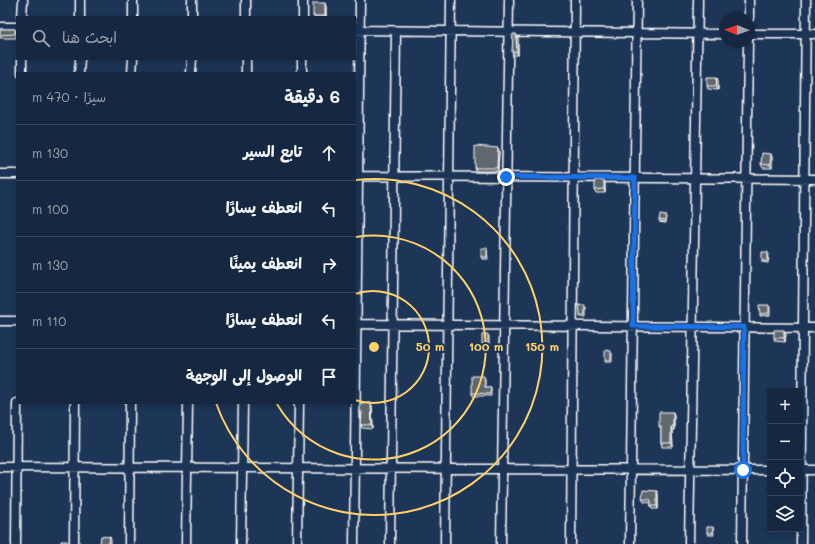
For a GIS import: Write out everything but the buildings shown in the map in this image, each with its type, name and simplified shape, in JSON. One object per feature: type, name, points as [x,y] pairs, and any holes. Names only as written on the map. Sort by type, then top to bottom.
[{"type":"street","points":[[22,16],[23,0]]},
{"type":"street","points":[[80,0],[80,16]]},
{"type":"street","points":[[133,0],[133,16]]},
{"type":"street","points":[[192,0],[192,16]]},
{"type":"street","points":[[246,0],[246,16]]},
{"type":"street","points":[[302,16],[303,0]]},
{"type":"street","points":[[360,0],[357,30],[356,324],[815,328]]},
{"type":"street","points":[[444,544],[451,0]]},
{"type":"street","points":[[501,544],[509,0]]},
{"type":"street","points":[[570,544],[575,0]]},
{"type":"street","points":[[630,544],[637,0]]},
{"type":"street","points":[[689,544],[698,0]]},
{"type":"street","points":[[749,0],[749,12]]},
{"type":"street","points":[[801,460],[806,0]]},
{"type":"street","points":[[0,27],[16,28]]},
{"type":"street","points":[[357,30],[719,34]]},
{"type":"street","points":[[390,544],[396,31]]},
{"type":"street","points":[[755,34],[815,34]]},
{"type":"street","points":[[742,544],[748,48]]},
{"type":"street","points":[[22,60],[22,72]]},
{"type":"street","points":[[79,72],[80,60]]},
{"type":"street","points":[[132,60],[132,72]]},
{"type":"street","points":[[192,60],[192,72]]},
{"type":"street","points":[[246,60],[246,72]]},
{"type":"street","points":[[302,60],[302,72]]},
{"type":"street","points":[[0,174],[16,174]]},
{"type":"street","points":[[356,176],[815,179]]},
{"type":"street","points":[[0,321],[16,321]]},
{"type":"street","points":[[16,544],[18,404]]},
{"type":"street","points":[[74,544],[75,404]]},
{"type":"street","points":[[129,544],[130,404]]},
{"type":"street","points":[[186,544],[188,404]]},
{"type":"street","points":[[241,544],[243,404]]},
{"type":"street","points":[[297,544],[299,404]]},
{"type":"street","points":[[354,544],[355,404]]},
{"type":"street","points":[[0,467],[767,470]]},
{"type":"street","points":[[803,470],[815,470]]},
{"type":"street","points":[[801,496],[801,544]]},
{"type":"route","points":[[506,177],[635,178],[633,326],[744,327],[743,470]]}]
